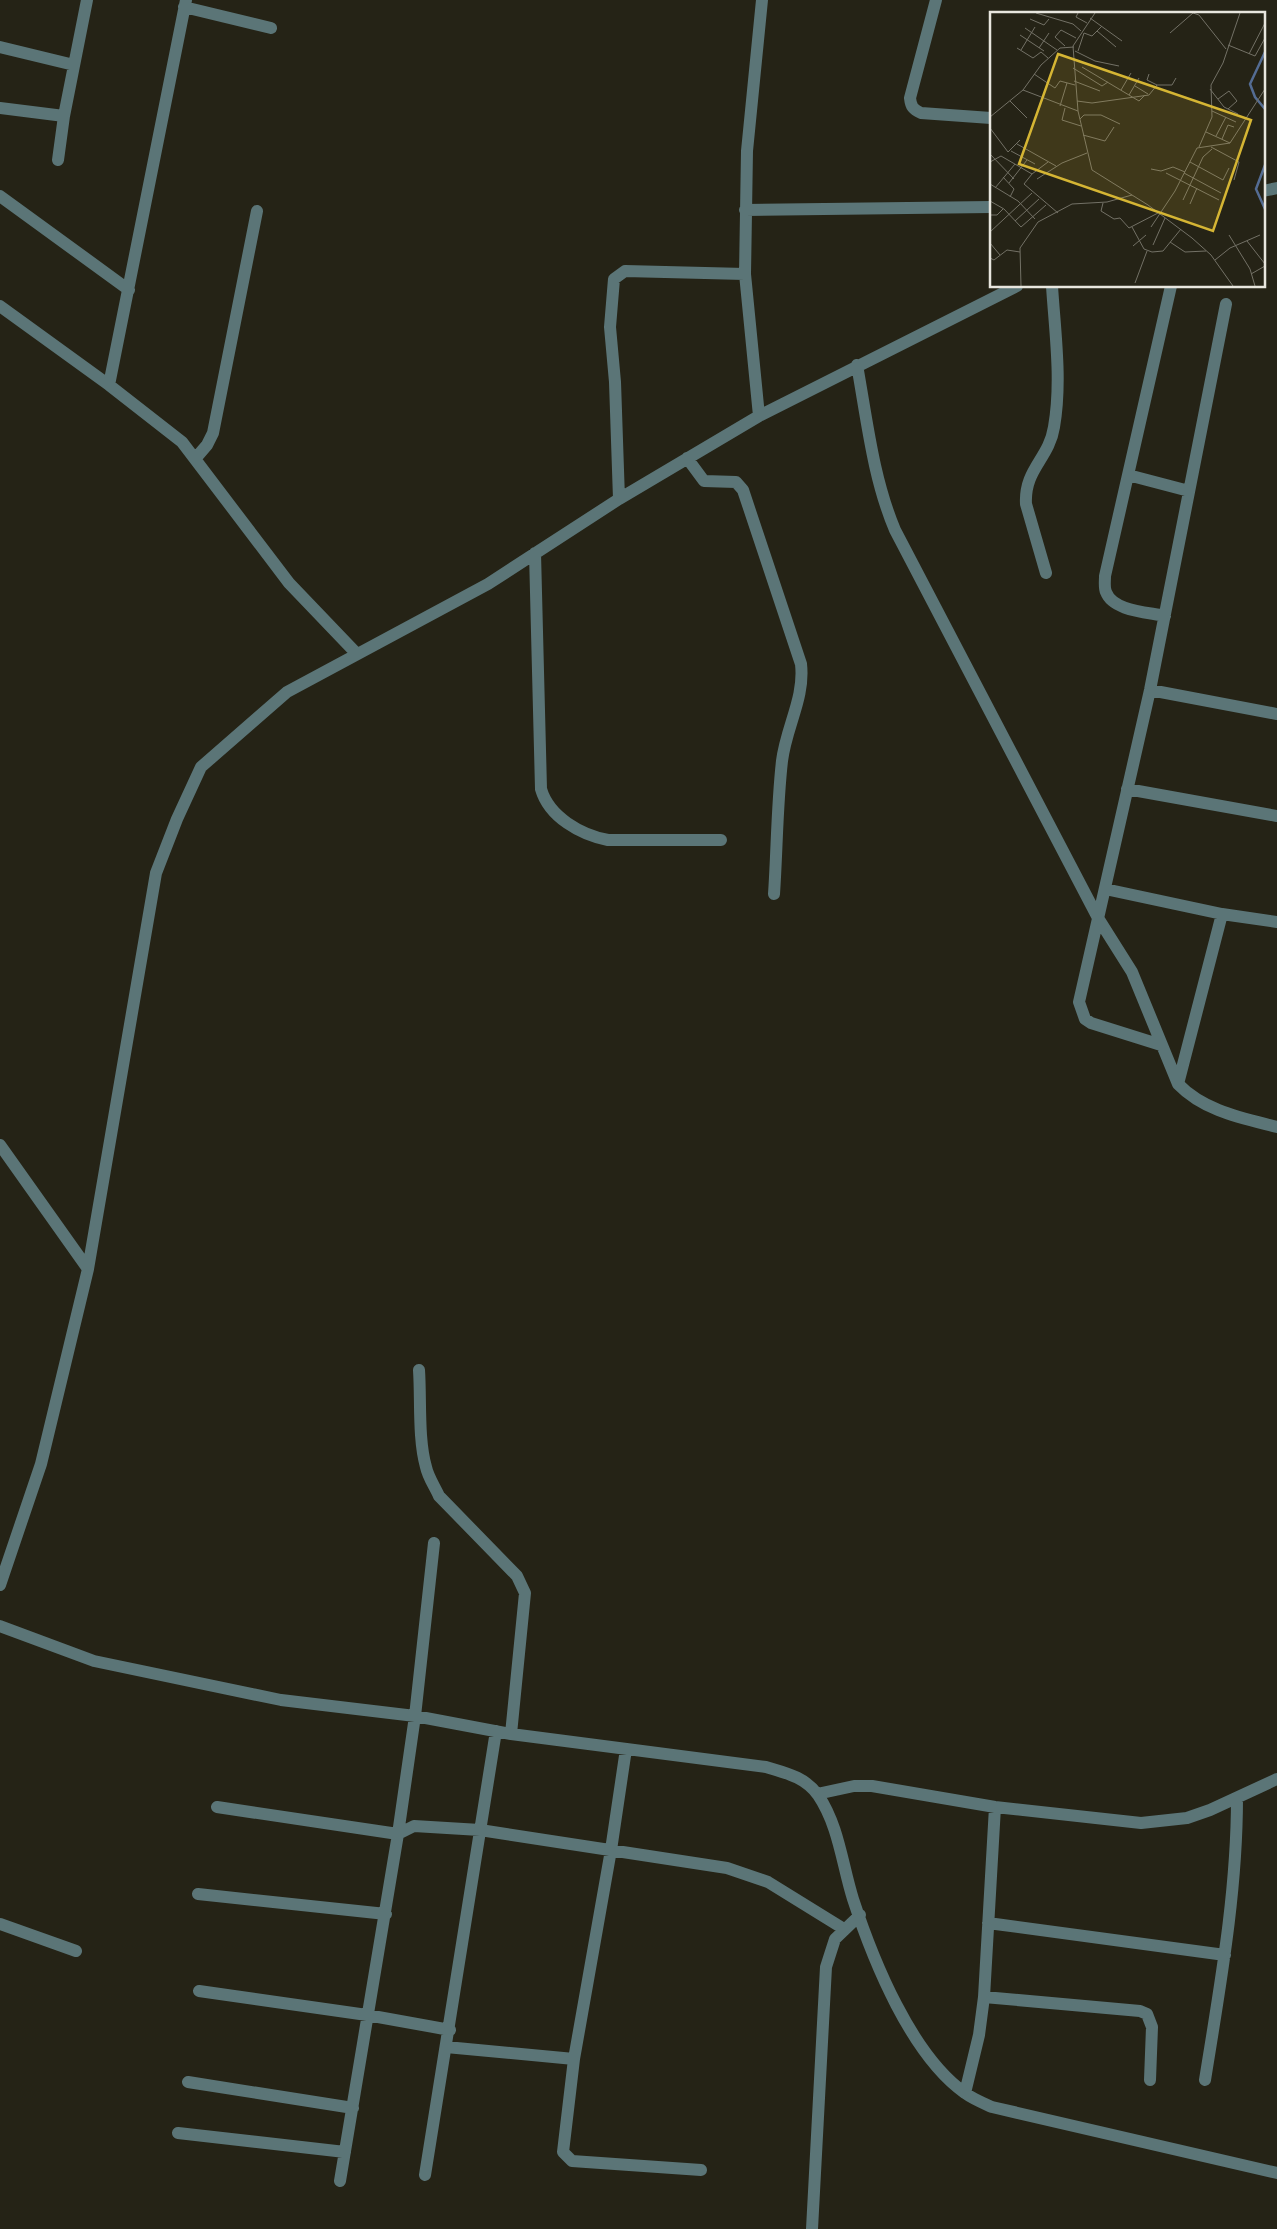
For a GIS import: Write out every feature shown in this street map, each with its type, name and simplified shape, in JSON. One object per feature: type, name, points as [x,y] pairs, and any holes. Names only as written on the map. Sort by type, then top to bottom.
[{"type":"street","points":[[58,160],[64,116],[87,0]]},
{"type":"street","points":[[758,416],[744,274],[750,108],[762,0]]},
{"type":"street","points":[[936,0],[910,98],[911,104],[914,109],[921,113],[990,118]]},
{"type":"street","points":[[109,385],[130,290],[185,4],[270,28]]},
{"type":"street","points":[[0,47],[74,64]]},
{"type":"street","points":[[0,108],[64,116]]},
{"type":"street","points":[[1264,191],[1277,188]]},
{"type":"street","points":[[0,196],[130,290]]},
{"type":"street","points":[[745,210],[990,207]]},
{"type":"street","points":[[196,459],[207,445],[213,433],[257,211]]},
{"type":"street","points":[[619,499],[615,382],[610,327],[614,279],[626,271],[744,274]]},
{"type":"street","points":[[0,1585],[41,1464],[88,1269],[156,873],[201,767],[288,692],[356,653],[488,584],[619,499],[758,416],[1013,288]]},
{"type":"street","points":[[1046,573],[1026,504],[1025,493],[1027,482],[1047,448],[1054,427],[1058,365],[1052,288]]},
{"type":"street","points":[[1164,616],[1125,607],[1111,601],[1106,591],[1104,576],[1171,288]]},
{"type":"street","points":[[1161,1045],[1091,1023],[1085,1018],[1079,1002],[1150,690],[1226,304]]},
{"type":"street","points":[[0,306],[171,432],[196,459],[289,583],[356,653]]},
{"type":"street","points":[[857,365],[879,483],[895,530],[1098,918],[1132,972],[1178,1084],[1188,1094],[1225,1113],[1277,1127]]},
{"type":"street","points":[[687,458],[704,481],[712,483],[736,482],[743,490],[802,664],[803,678],[800,697],[782,760],[774,894]]},
{"type":"street","points":[[1128,475],[1189,491]]},
{"type":"street","points":[[535,553],[541,789],[545,802],[551,811],[596,838],[608,840],[721,840]]},
{"type":"street","points":[[1150,690],[1277,714]]},
{"type":"street","points":[[1128,789],[1277,816]]},
{"type":"street","points":[[1105,889],[1222,914],[1277,922]]},
{"type":"street","points":[[1178,1084],[1222,914]]},
{"type":"street","points":[[0,1146],[88,1269]]},
{"type":"street","points":[[419,1370],[423,1453],[426,1468],[432,1482],[440,1496],[517,1576],[525,1593],[511,1734]]},
{"type":"street","points":[[340,2181],[398,1834],[415,1716],[434,1543]]},
{"type":"street","points":[[0,1626],[94,1661],[281,1700],[415,1716],[511,1734],[766,1767],[798,1776],[817,1794],[835,1831],[860,1915],[888,1991],[919,2042],[941,2072],[965,2093],[992,2108],[1277,2173]]},
{"type":"street","points":[[425,2175],[450,2030],[496,1731]]},
{"type":"street","points":[[626,1749],[611,1850],[574,2059],[563,2146],[566,2157],[572,2161],[701,2170]]},
{"type":"street","points":[[817,1794],[854,1786],[872,1786],[995,1807],[1141,1823],[1187,1818],[1237,1798],[1277,1779]]},
{"type":"street","points":[[1205,2080],[1225,1955],[1236,1865],[1237,1798]]},
{"type":"street","points":[[218,1807],[398,1834],[414,1826],[480,1830],[727,1868],[751,1874],[768,1882],[844,1929]]},
{"type":"street","points":[[965,2093],[979,2035],[984,1997],[995,1807]]},
{"type":"street","points":[[198,1894],[386,1914]]},
{"type":"street","points":[[812,2229],[826,1967],[835,1939],[860,1915]]},
{"type":"street","points":[[988,1923],[1225,1955]]},
{"type":"street","points":[[0,1924],[76,1951]]},
{"type":"street","points":[[199,1991],[367,2015],[450,2030]]},
{"type":"street","points":[[984,1997],[1140,2011],[1147,2014],[1152,2027],[1150,2080]]},
{"type":"street","points":[[446,2047],[574,2059]]},
{"type":"street","points":[[188,2082],[353,2108]]},
{"type":"street","points":[[178,2132],[345,2152]]}]
